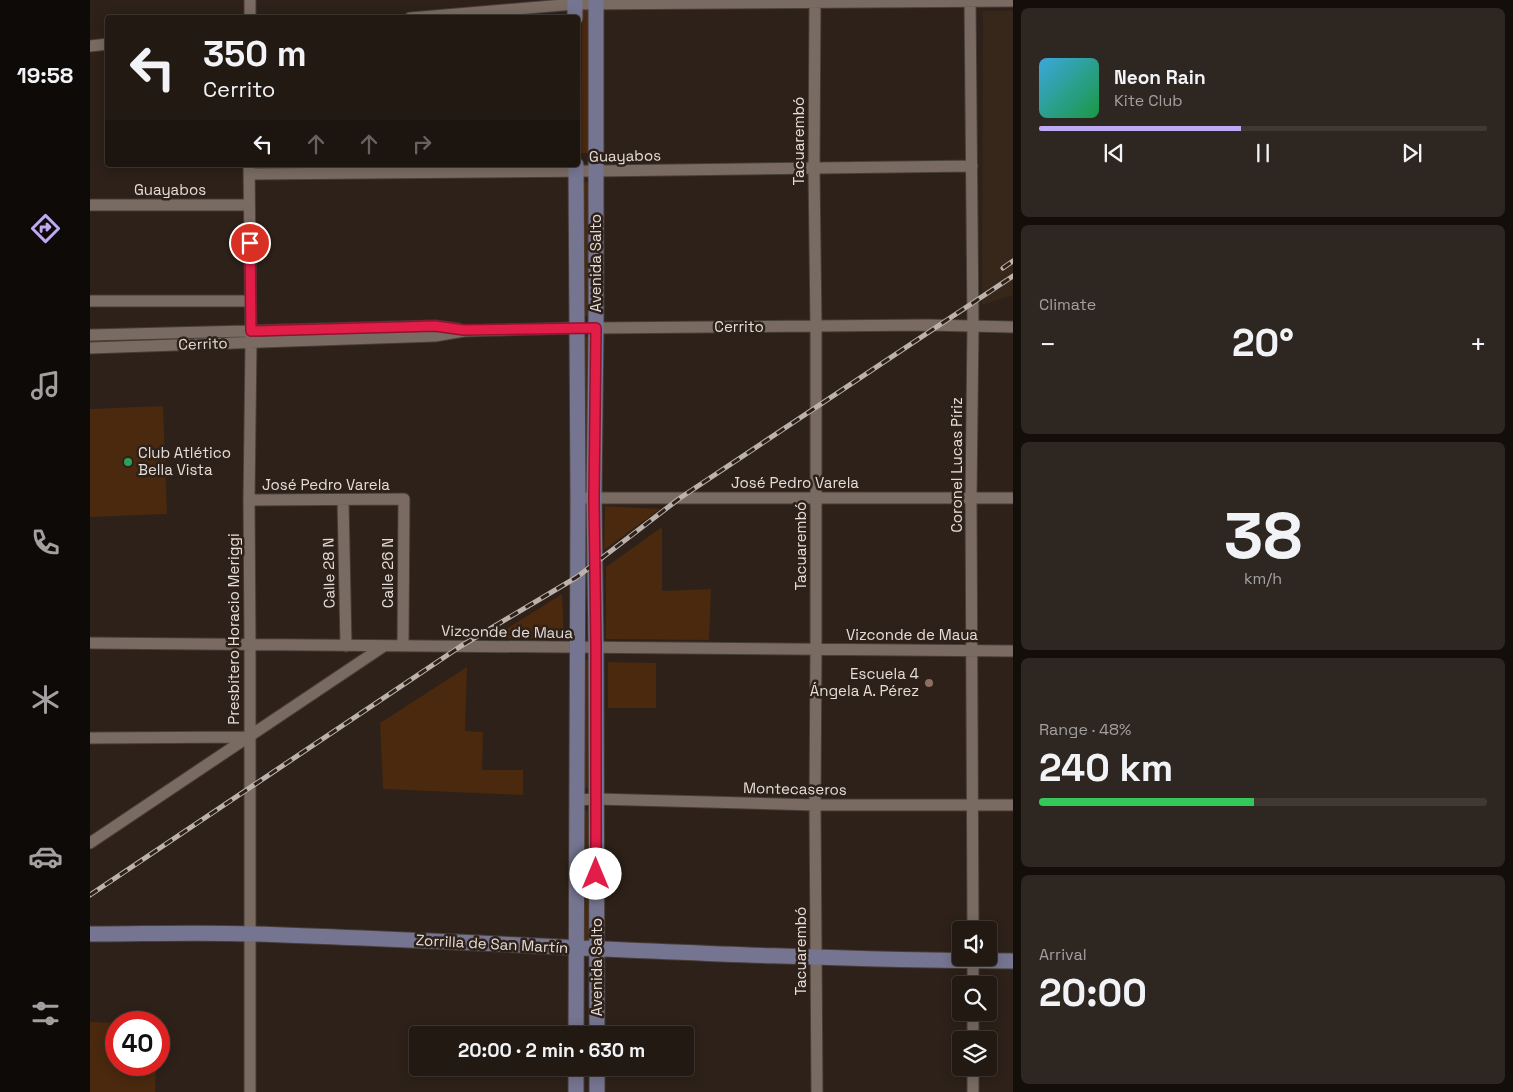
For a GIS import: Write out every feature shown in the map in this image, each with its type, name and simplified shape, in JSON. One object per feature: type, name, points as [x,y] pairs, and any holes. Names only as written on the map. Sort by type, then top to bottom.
[{"type":"street","points":[[250,0],[250,15]]},
{"type":"street","name":"Tacuarembó","points":[[815,1],[817,1092]]},
{"type":"street","name":"Coronel Lucas Píriz","points":[[970,1],[973,326],[971,498],[973,921]]},
{"type":"street","points":[[455,15],[575,7],[596,2],[1013,1]]},
{"type":"street","name":"Avenida Salto","points":[[596,2],[594,498],[597,1026]]},
{"type":"street","points":[[90,46],[105,44]]},
{"type":"street","name":"Guayabos","points":[[249,170],[576,168],[596,171],[972,166]]},
{"type":"street","name":"Avenida Salto","points":[[576,168],[578,498],[576,1026]]},
{"type":"street","name":"Presbítero Horacio Meriggi","points":[[249,170],[251,337],[249,500],[250,1092]]},
{"type":"street","name":"Guayabos","points":[[90,205],[249,205]]},
{"type":"street","points":[[90,301],[250,301]]},
{"type":"street","name":"Cerrito","points":[[90,335],[251,337],[435,336],[464,330],[576,328],[1013,327]]},
{"type":"street","name":"Cerrito","points":[[90,348],[251,337]]},
{"type":"street","name":"José Pedro Varela","points":[[578,498],[1013,498]]},
{"type":"street","name":"José Pedro Varela","points":[[249,500],[404,500]]},
{"type":"street","name":"Calle 28 N","points":[[344,500],[346,646]]},
{"type":"street","name":"Calle 26 N","points":[[403,646],[404,500]]},
{"type":"street","name":"Vizconde de Maua","points":[[90,642],[346,646],[1013,651]]},
{"type":"street","points":[[90,844],[384,646]]},
{"type":"street","points":[[90,738],[249,737]]},
{"type":"street","name":"Montecaseros","points":[[576,800],[1013,805]]},
{"type":"street","name":"Zorrilla de San Martín","points":[[90,934],[250,934],[816,957],[952,959]]},
{"type":"street","name":"Zorrilla de San Martín","points":[[997,960],[1013,961]]},
{"type":"street","points":[[576,1076],[576,1092]]},
{"type":"street","points":[[597,1076],[597,1092]]},
{"type":"street","points":[[973,1076],[973,1092]]},
{"type":"shaded area","points":[[582,9],[590,9],[590,153],[581,153]]},
{"type":"shaded area","points":[[983,11],[1013,11],[1013,295],[982,305]]},
{"type":"shaded area","points":[[583,182],[590,182],[588,316],[581,316]]},
{"type":"shaded area","points":[[580,337],[588,337],[590,486],[582,486]]},
{"type":"shaded area","name":"Club Atlético Bella Vista","points":[[163,406],[167,514],[90,517],[90,409]]},
{"type":"shaded area","points":[[605,506],[660,509],[604,550]]},
{"type":"shaded area","points":[[662,527],[662,591],[711,589],[709,640],[606,639],[606,567]]},
{"type":"shaded area","points":[[562,594],[564,639],[492,638]]},
{"type":"shaded area","points":[[581,660],[589,660],[589,788],[581,788]]},
{"type":"shaded area","points":[[608,662],[656,663],[656,708],[608,708]]},
{"type":"shaded area","points":[[467,667],[465,731],[483,732],[482,770],[523,770],[523,795],[383,789],[380,723]]},
{"type":"shaded area","points":[[581,811],[592,811],[592,942],[580,942]]},
{"type":"shaded area","points":[[90,1022],[105,1023],[105,1076],[156,1076],[155,1092],[90,1092]]},
{"type":"railway","points":[[1003,268],[1013,261]]},
{"type":"railway","points":[[90,895],[461,646],[577,577],[680,498],[1013,276]]},
{"type":"place","name":"Club Atlético Bella Vista","points":[[128,462]]},
{"type":"place","name":"Escuela 4 Ángela A. Pérez","points":[[929,683]]},
{"type":"route","points":[[250,243],[251,331],[435,326],[464,330],[596,328],[594,564],[596,874]]}]
